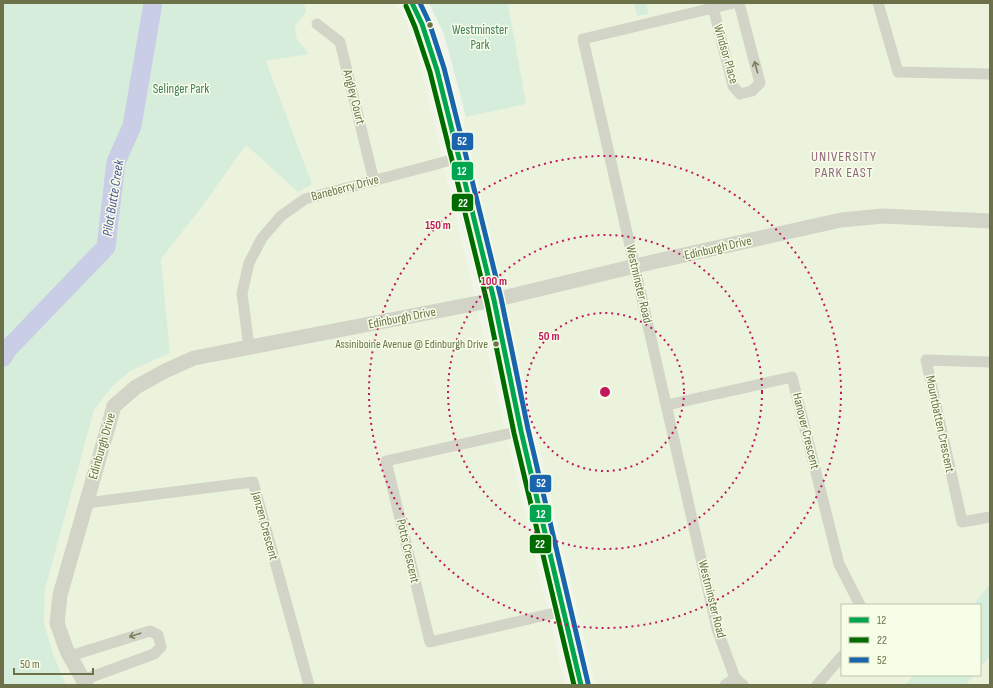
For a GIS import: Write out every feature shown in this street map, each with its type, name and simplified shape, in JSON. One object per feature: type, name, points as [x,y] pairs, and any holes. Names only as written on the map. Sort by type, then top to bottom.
[{"type":"street","points":[[412,3],[422,24],[437,70],[459,158],[494,300],[521,431],[581,685]]},
{"type":"street","name":"Westminster Road","points":[[734,3],[712,5],[584,39],[668,405],[717,629],[739,682]]},
{"type":"street","name":"Windsor Place","points":[[712,5],[733,86],[740,94],[752,91],[760,82],[739,3]]},
{"type":"street","points":[[878,3],[898,72],[990,74]]},
{"type":"street","name":"Angley Court","points":[[317,24],[340,42],[374,181]]},
{"type":"street","name":"Baneberry Drive","points":[[249,348],[242,293],[249,263],[262,238],[281,216],[305,199],[459,158]]},
{"type":"street","name":"Edinburgh Drive","points":[[84,682],[67,651],[57,623],[60,595],[114,406],[136,387],[172,368],[194,358],[494,300],[635,266],[842,220],[883,216],[990,221]]},
{"type":"street","name":"Mountbatten Crescent","points":[[990,362],[926,360],[962,522],[990,517]]},
{"type":"street","name":"Hanover Crescent","points":[[668,405],[792,377],[839,564],[859,604]]},
{"type":"street","name":"Potts Crescent","points":[[521,431],[386,461],[430,642],[563,611]]},
{"type":"street","name":"Janzen Crescent","points":[[86,503],[253,482],[309,685]]},
{"type":"street","points":[[70,656],[150,631],[158,635],[161,647],[154,654],[84,682]]},
{"type":"street","points":[[817,685],[841,657]]},
{"type":"street","points":[[725,685],[739,682]]},
{"type":"shaded area","points":[[304,3],[396,3],[406,21],[420,63],[565,685],[66,685],[53,654],[44,623],[45,589],[94,410],[112,387],[130,371],[170,353],[161,259],[201,208],[246,145],[298,192],[312,184],[266,60],[309,53],[297,39],[295,25],[306,12]]},
{"type":"shaded area","points":[[508,3],[634,3],[637,16],[649,14],[646,3],[990,3],[990,584],[974,604],[841,604],[841,676],[913,676],[905,685],[595,685],[463,118],[526,104]]},
{"type":"shaded area","points":[[990,657],[990,685],[966,685],[973,676],[981,676],[981,667]]},
{"type":"green space","name":"Selinger Park","points":[[3,3],[304,3],[306,12],[295,26],[297,39],[309,54],[266,61],[312,184],[298,192],[246,145],[201,208],[161,259],[170,353],[130,371],[112,387],[94,410],[45,589],[44,623],[53,654],[66,685],[3,685]]},
{"type":"green space","name":"Westminster Park","points":[[429,3],[508,3],[526,104],[466,117],[444,34]]},
{"type":"green space","points":[[634,3],[646,3],[649,14],[637,16]]},
{"type":"green space","points":[[990,584],[990,657],[981,667],[981,604],[974,604]]},
{"type":"green space","points":[[913,676],[973,676],[966,685],[905,685]]},
{"type":"waterway","name":"Pilot Butte Creek","points":[[3,357],[7,350],[106,247],[116,162],[132,126],[153,3]]},
{"type":"transit line","name":"12","points":[[412,3],[422,24],[437,70],[459,158],[494,300],[521,431],[581,685]]},
{"type":"transit line","name":"52","points":[[420,3],[429,22],[444,68],[466,156],[501,298],[528,429],[588,683]]},
{"type":"transit line","name":"22","points":[[406,6],[415,27],[430,72],[452,160],[487,302],[514,433],[574,685]]},
{"type":"place","name":"Assiniboine Avenue @ Edinburgh Drive","points":[[496,344]]},
{"type":"district","name":"UNIVERSITY PARK EAST","points":[[844,164]]}]
